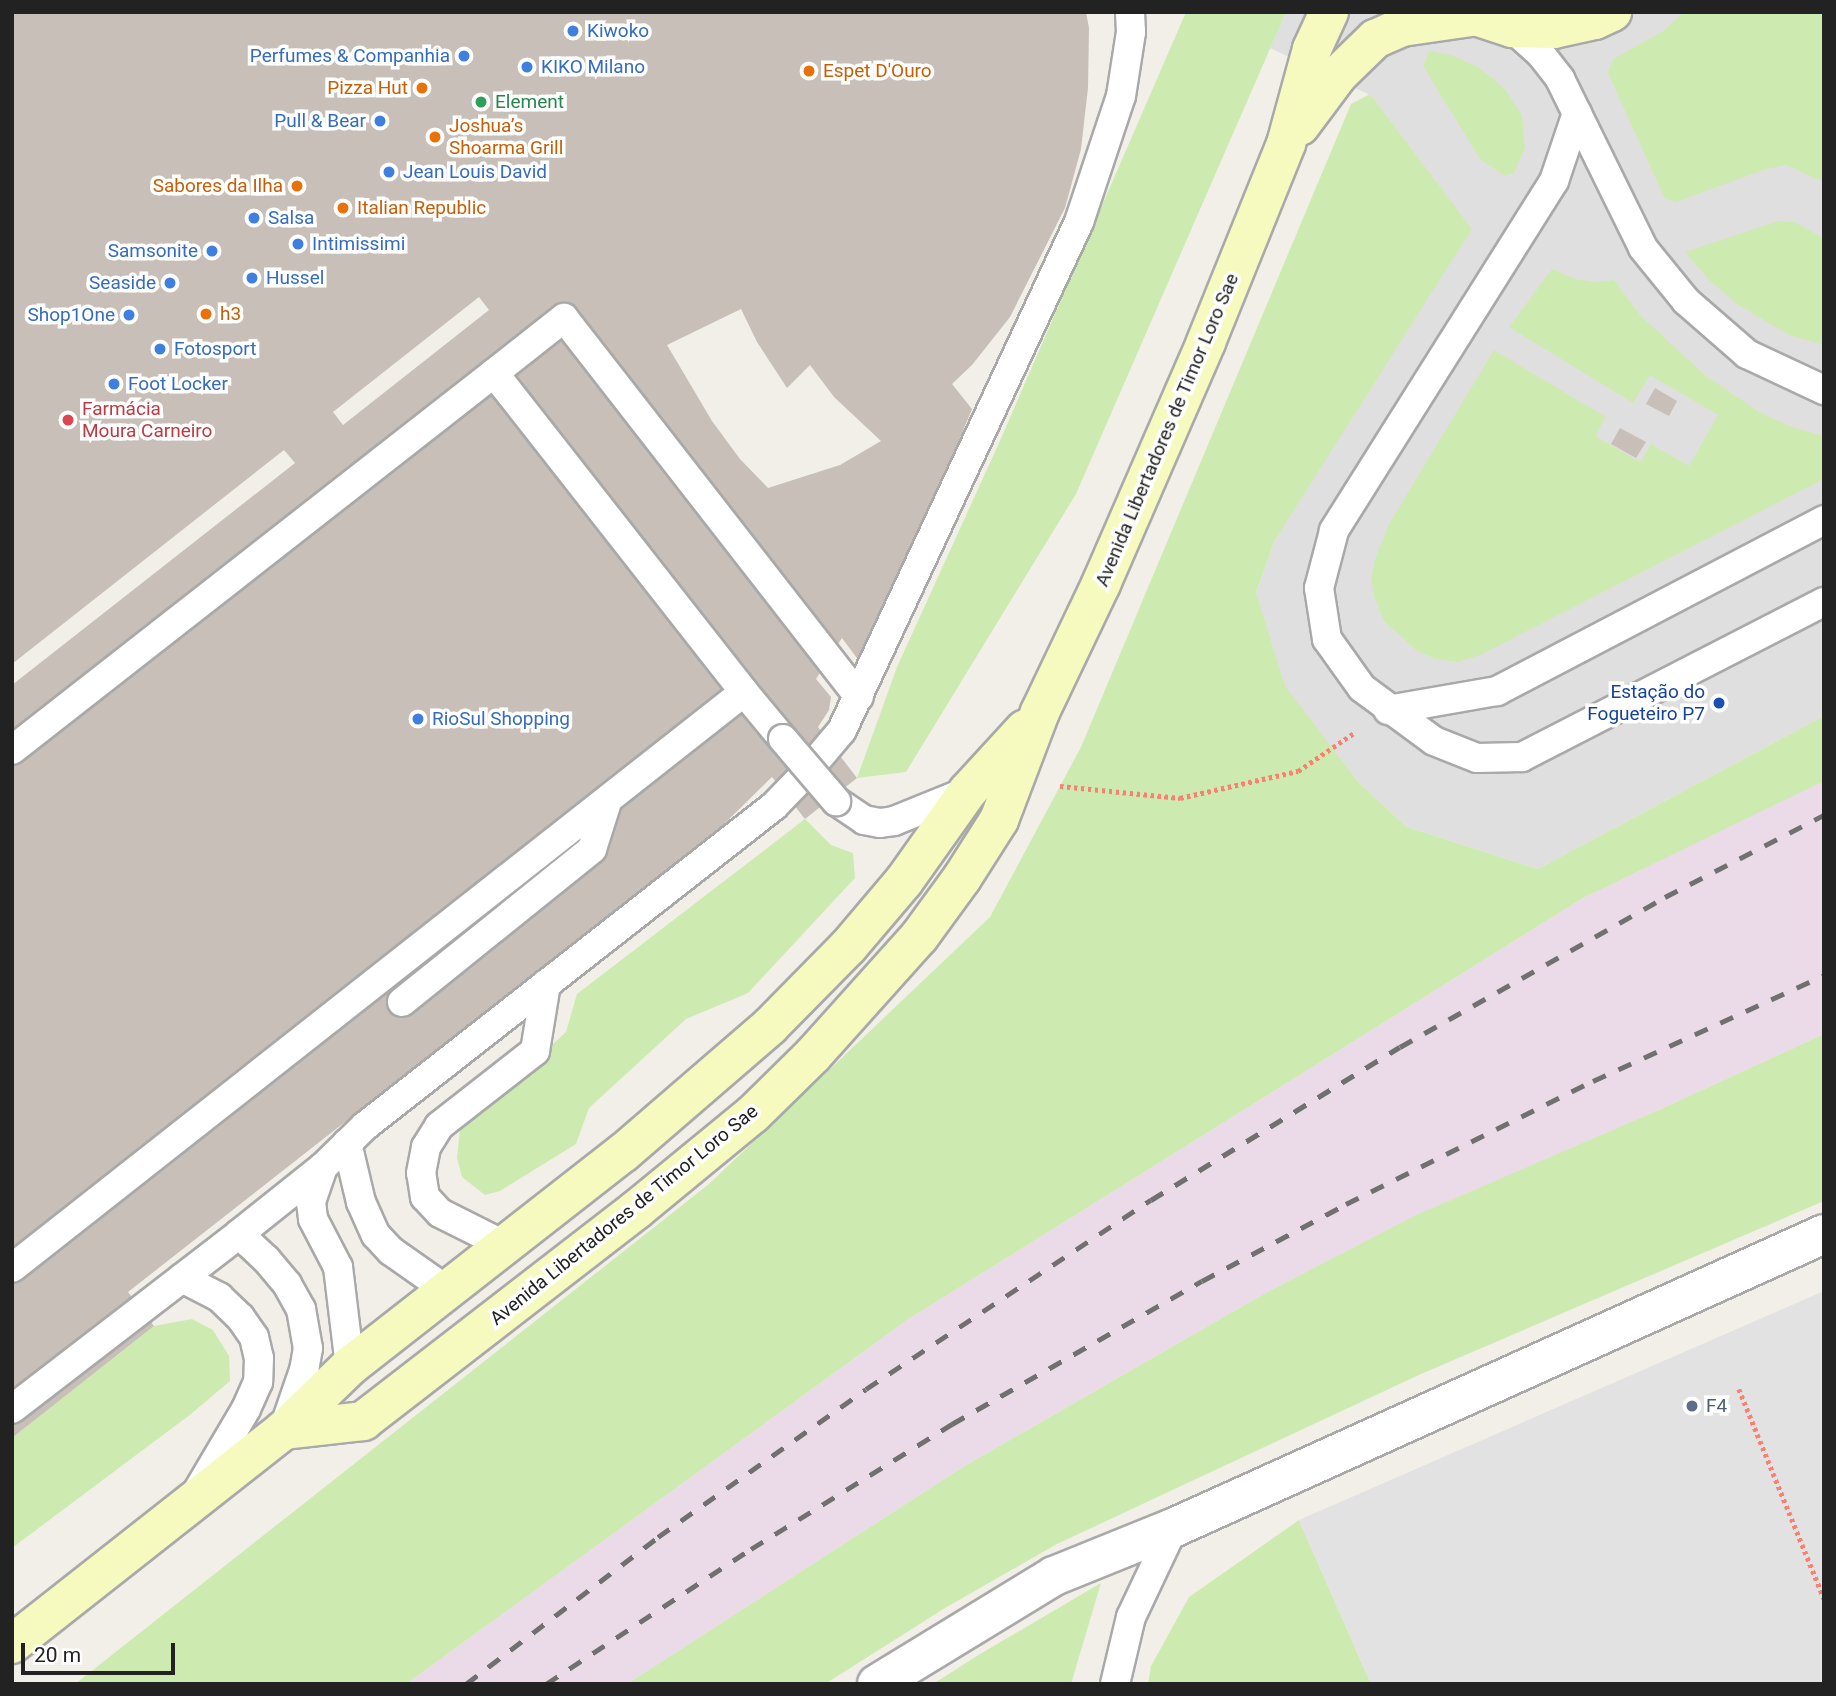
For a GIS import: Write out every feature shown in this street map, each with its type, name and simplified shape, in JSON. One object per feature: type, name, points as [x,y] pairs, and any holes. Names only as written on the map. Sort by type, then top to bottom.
[{"type":"main road","name":"Avenida Libertadores de Timor Loro Sae","points":[[363,1421],[699,1160],[813,1055],[919,937],[962,878],[999,820],[1040,712],[1107,572],[1206,342],[1286,144],[1312,49],[1329,12]]},
{"type":"main road","points":[[1467,15],[1512,28],[1554,29],[1595,20],[1612,12]]},
{"type":"main road","name":"Avenida Libertadores de Timor Loro Sae","points":[[1286,144],[1338,75],[1375,39],[1413,25],[1467,15]]},
{"type":"main road","name":"Avenida Libertadores de Timor Loro Sae","points":[[12,1644],[284,1430],[350,1366],[623,1153],[770,1026],[856,938],[904,881],[968,791],[1040,712]]},
{"type":"main road","points":[[448,1291],[524,1297]]},
{"type":"main road","points":[[284,1430],[363,1421],[350,1366]]},
{"type":"street","points":[[877,1684],[1054,1576],[1173,1528],[1824,1234]]},
{"type":"lane","points":[[12,1409],[323,1167],[375,1117],[774,806],[842,730],[1079,222],[1121,96],[1130,12]]},
{"type":"lane","points":[[1512,28],[1547,62],[1560,79],[1643,248],[1686,301],[1747,354],[1822,388]]},
{"type":"lane","points":[[1577,113],[1554,181],[1334,531],[1319,588],[1327,639],[1362,688],[1388,710],[1434,741],[1477,758],[1522,757],[1824,602]]},
{"type":"lane","points":[[12,750],[564,317],[859,697]]},
{"type":"lane","points":[[494,373],[744,692],[836,801],[863,820],[880,823],[894,821],[968,791]]},
{"type":"lane","points":[[1388,710],[1497,691],[1824,520]]},
{"type":"lane","points":[[12,1268],[744,692]]},
{"type":"lane","points":[[402,1002],[593,849],[608,799]]},
{"type":"lane","points":[[506,1246],[440,1213],[425,1196],[421,1173],[426,1147],[439,1126],[535,1051],[546,985]]},
{"type":"lane","points":[[347,1143],[361,1202],[376,1234],[391,1251],[448,1291]]},
{"type":"lane","points":[[323,1167],[311,1202],[313,1219],[338,1267],[350,1366]]},
{"type":"lane","points":[[239,1234],[266,1259],[287,1284],[301,1309],[308,1348],[284,1430]]},
{"type":"lane","points":[[182,1278],[219,1297],[240,1317],[254,1337],[259,1358],[258,1382],[246,1409],[189,1504]]},
{"type":"lane","points":[[1115,1684],[1131,1617],[1173,1528]]},
{"type":"path","points":[[1014,781],[1180,798],[1298,771],[1388,710]]},
{"type":"path","points":[[1740,1390],[1824,1598]]},
{"type":"shaded area","points":[[1286,12],[1824,12],[1824,716],[1538,869],[1407,827],[1359,783],[1284,686],[1256,592],[1275,540],[1370,95],[1270,48]]},
{"type":"shaded area","points":[[1824,773],[1824,1034],[1661,1109],[1417,1215],[1262,1295],[963,1467],[627,1684],[406,1684],[907,1320],[1583,898]]},
{"type":"shaded area","name":"F4","points":[[1824,1291],[1824,1684],[1371,1684],[1299,1520]]},
{"type":"green space","points":[[1186,12],[1286,12],[1076,494],[906,772],[857,778],[897,667],[999,443]]},
{"type":"green space","points":[[1684,12],[1824,12],[1824,182],[1786,165],[1766,169],[1676,202],[1665,199],[1608,73],[1613,59],[1663,31]]},
{"type":"green space","points":[[1429,51],[1451,55],[1480,68],[1505,89],[1522,115],[1525,148],[1514,173],[1505,176],[1480,159],[1423,66]]},
{"type":"green space","points":[[1370,94],[1472,229],[1275,540],[1256,592],[1285,686],[1359,783],[1407,827],[1538,869],[1824,716],[1824,781],[1583,898],[907,1320],[406,1684],[75,1684],[709,1184],[990,917],[1081,747],[1351,104]]},
{"type":"green space","points":[[1778,221],[1794,222],[1824,238],[1824,345],[1789,335],[1737,304],[1708,279],[1685,252]]},
{"type":"green space","points":[[1552,269],[1575,279],[1595,282],[1614,280],[1641,316],[1706,376],[1761,413],[1792,427],[1824,436],[1824,479],[1480,655],[1457,662],[1435,659],[1416,650],[1384,621],[1371,579],[1375,559],[1389,524],[1494,350],[1606,417],[1595,436],[1640,462],[1651,444],[1689,466],[1718,415],[1650,375],[1633,403],[1509,327]]},
{"type":"green space","points":[[805,819],[831,845],[853,853],[855,878],[748,993],[686,1019],[589,1108],[576,1144],[500,1191],[485,1195],[462,1177],[457,1158],[460,1129],[566,1032],[577,994]]},
{"type":"green space","points":[[1824,1034],[1824,1201],[1421,1374],[1057,1544],[945,1608],[825,1684],[627,1684],[963,1467],[1262,1295],[1416,1215],[1661,1109]]},
{"type":"green space","points":[[192,1319],[213,1330],[229,1356],[230,1381],[191,1414],[12,1548],[12,1438],[154,1326]]},
{"type":"green space","points":[[1299,1520],[1371,1684],[1148,1684],[1151,1666],[1189,1597]]},
{"type":"green space","points":[[1101,1583],[1071,1684],[933,1684],[980,1654]]},
{"type":"building","name":"RioSul Shopping","points":[[12,12],[1086,12],[1089,28],[1088,88],[1081,149],[1065,208],[1010,317],[972,365],[952,384],[972,409],[909,562],[862,665],[842,638],[816,679],[831,697],[829,710],[818,727],[857,778],[805,819],[772,777],[719,829],[128,1292],[154,1326],[12,1438],[12,685],[295,463],[284,450],[12,664]],"holes":[[[479,297],[489,310],[343,425],[333,412]],[[741,309],[757,342],[787,388],[810,365],[834,397],[881,441],[840,465],[768,488],[740,459],[712,421],[667,345]]]},
{"type":"building","points":[[1655,388],[1677,401],[1669,416],[1646,404]]},
{"type":"building","points":[[1620,428],[1646,442],[1636,458],[1611,444]]},
{"type":"railway","points":[[466,1684],[658,1537],[866,1389],[1151,1200],[1400,1047],[1665,897],[1824,815]]},
{"type":"railway","points":[[546,1684],[751,1549],[952,1424],[1202,1281],[1346,1204],[1593,1081],[1824,975]]},
{"type":"place","name":"Kiwoko","points":[[573,31]]},
{"type":"place","name":"Perfumes & Companhia","points":[[464,56]]},
{"type":"place","name":"KIKO Milano","points":[[527,67]]},
{"type":"place","name":"Espet D'Ouro","points":[[809,71]]},
{"type":"place","name":"Pizza Hut","points":[[422,88]]},
{"type":"place","name":"Element","points":[[481,102]]},
{"type":"place","name":"Pull & Bear","points":[[380,121]]},
{"type":"place","name":"Joshua’s Shoarma Grill","points":[[435,137]]},
{"type":"place","name":"Jean Louis David","points":[[389,172]]},
{"type":"place","name":"Sabores da Ilha","points":[[297,186]]},
{"type":"place","name":"Italian Republic","points":[[343,208]]},
{"type":"place","name":"Salsa","points":[[254,218]]},
{"type":"place","name":"Intimissimi","points":[[298,244]]},
{"type":"place","name":"Samsonite","points":[[212,251]]},
{"type":"place","name":"Hussel","points":[[252,278]]},
{"type":"place","name":"Seaside","points":[[170,283]]},
{"type":"place","name":"h3","points":[[206,314]]},
{"type":"place","name":"Shop1One","points":[[129,315]]},
{"type":"place","name":"Fotosport","points":[[160,349]]},
{"type":"place","name":"Foot Locker","points":[[114,384]]},
{"type":"place","name":"Farmácia Moura Carneiro","points":[[68,420]]},
{"type":"place","name":"Estação do Fogueteiro P7","points":[[1719,703]]},
{"type":"place","name":"RioSul Shopping","points":[[418,719]]},
{"type":"place","name":"F4","points":[[1692,1406]]}]
